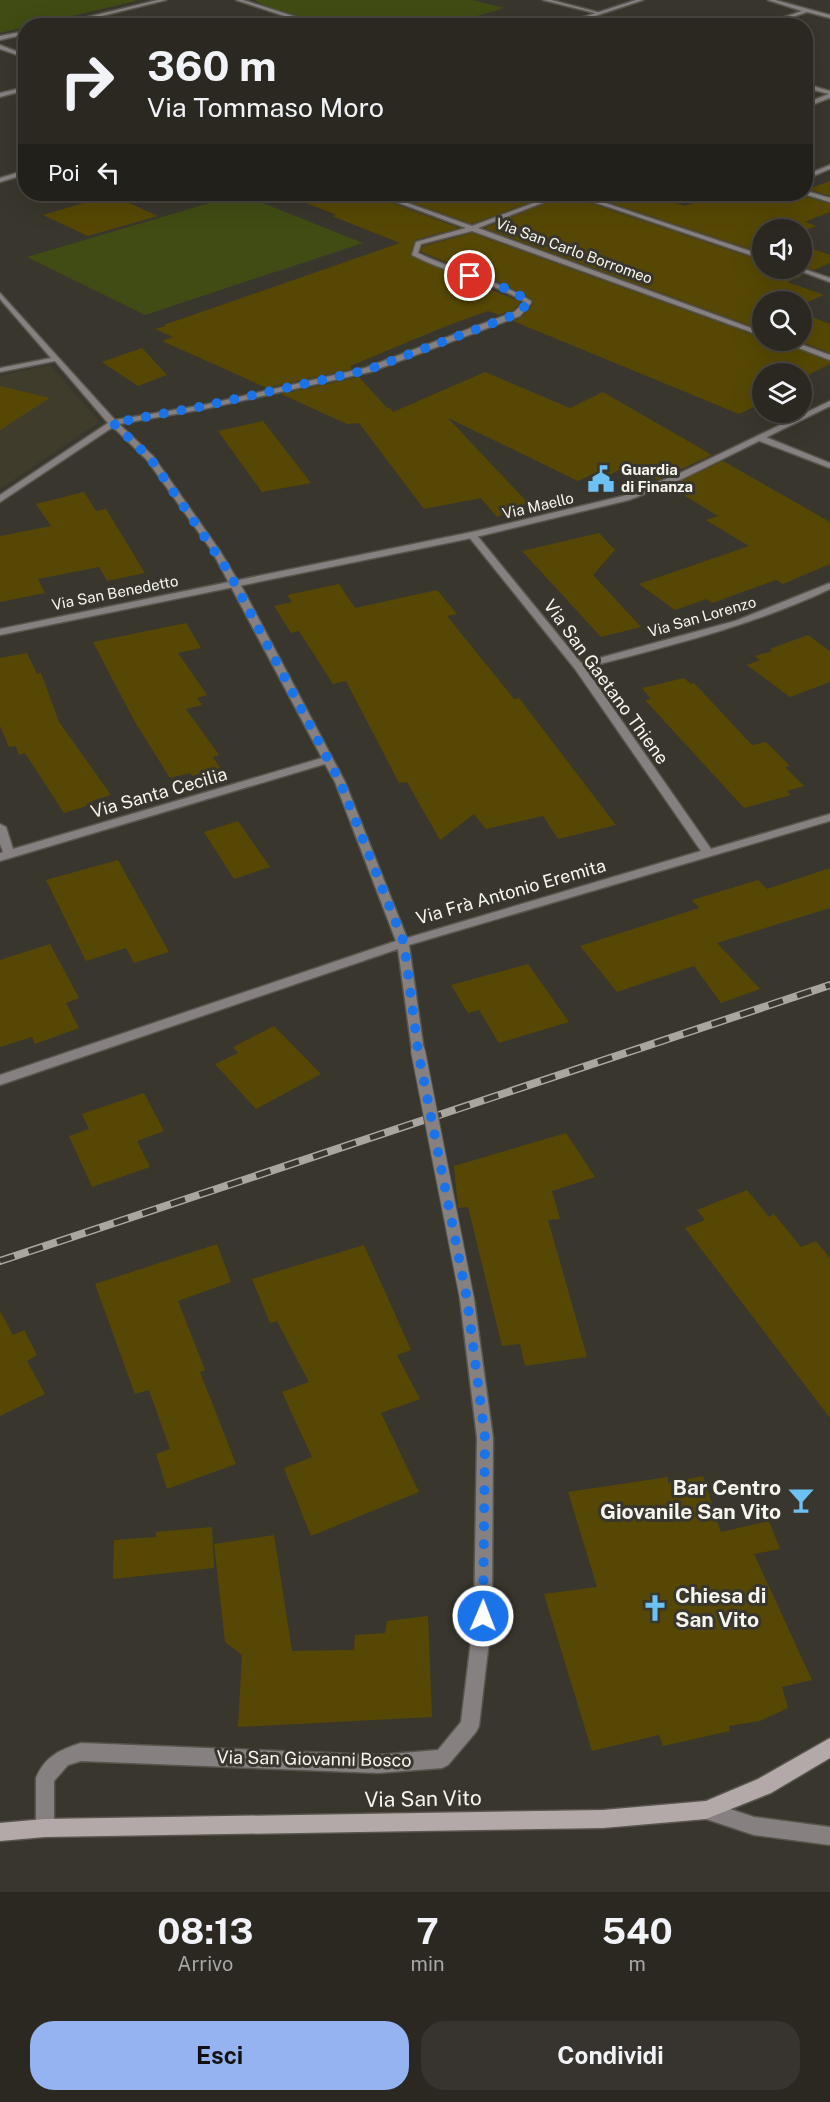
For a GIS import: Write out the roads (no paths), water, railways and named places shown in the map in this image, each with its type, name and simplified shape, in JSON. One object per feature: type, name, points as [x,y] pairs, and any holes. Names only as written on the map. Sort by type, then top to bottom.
[{"type":"main road","name":"Via San Vito","points":[[0,1832],[45,1828],[603,1819],[706,1810],[773,1781],[830,1747]]},
{"type":"street","points":[[87,18],[164,0]]},
{"type":"street","points":[[238,0],[296,18]]},
{"type":"street","points":[[545,0],[599,13]]},
{"type":"street","points":[[582,18],[641,0]]},
{"type":"street","points":[[770,0],[830,17]]},
{"type":"street","points":[[784,18],[807,10]]},
{"type":"street","points":[[0,38],[18,34]]},
{"type":"street","points":[[0,47],[18,54]]},
{"type":"street","points":[[813,89],[830,95]]},
{"type":"street","points":[[0,95],[18,90]]},
{"type":"street","points":[[813,102],[830,95]]},
{"type":"street","points":[[813,174],[830,167]]},
{"type":"street","points":[[0,180],[18,174]]},
{"type":"street","points":[[813,195],[830,200]]},
{"type":"street","name":"Via San Carlo Borromeo","points":[[397,201],[752,330]]},
{"type":"street","points":[[0,500],[113,423],[204,406],[367,370],[517,314],[529,302],[513,291],[428,262],[414,254],[418,243],[471,229],[544,201]]},
{"type":"street","points":[[594,201],[752,254]]},
{"type":"street","points":[[812,274],[830,280]]},
{"type":"street","name":"Via San Giovanni Bosco","points":[[0,295],[113,423],[150,458],[216,550],[340,782],[404,943],[418,1051],[467,1299],[485,1438],[483,1616],[470,1726],[442,1759],[378,1764],[81,1752],[62,1758],[45,1778],[45,1828]]},
{"type":"street","points":[[811,351],[830,358]]},
{"type":"street","points":[[0,370],[55,358]]},
{"type":"street","name":"Via Maello","points":[[235,585],[472,535],[626,498],[679,477],[830,403]]},
{"type":"street","points":[[760,438],[830,466]]},
{"type":"street","name":"Via San Gaetano Thiene","points":[[472,535],[579,667],[708,853]]},
{"type":"street","name":"Via San Benedetto","points":[[0,632],[235,585]]},
{"type":"street","name":"Via San Lorenzo","points":[[579,667],[729,626],[796,603],[830,586]]},
{"type":"street","name":"Via Santa Cecilia","points":[[5,856],[328,760]]},
{"type":"street","name":"Via Frà Antonio Eremita","points":[[0,1080],[404,943],[830,817]]},
{"type":"street","points":[[0,827],[5,856]]},
{"type":"street","points":[[706,1810],[754,1826],[830,1836]]},
{"type":"railway","points":[[0,1261],[830,985]]},
{"type":"place","name":"Guardia di Finanza","points":[[601,479]]},
{"type":"place","name":"Bar Centro Giovanile San Vito","points":[[801,1500]]},
{"type":"place","name":"Chiesa di San Vito","points":[[655,1608]]}]
